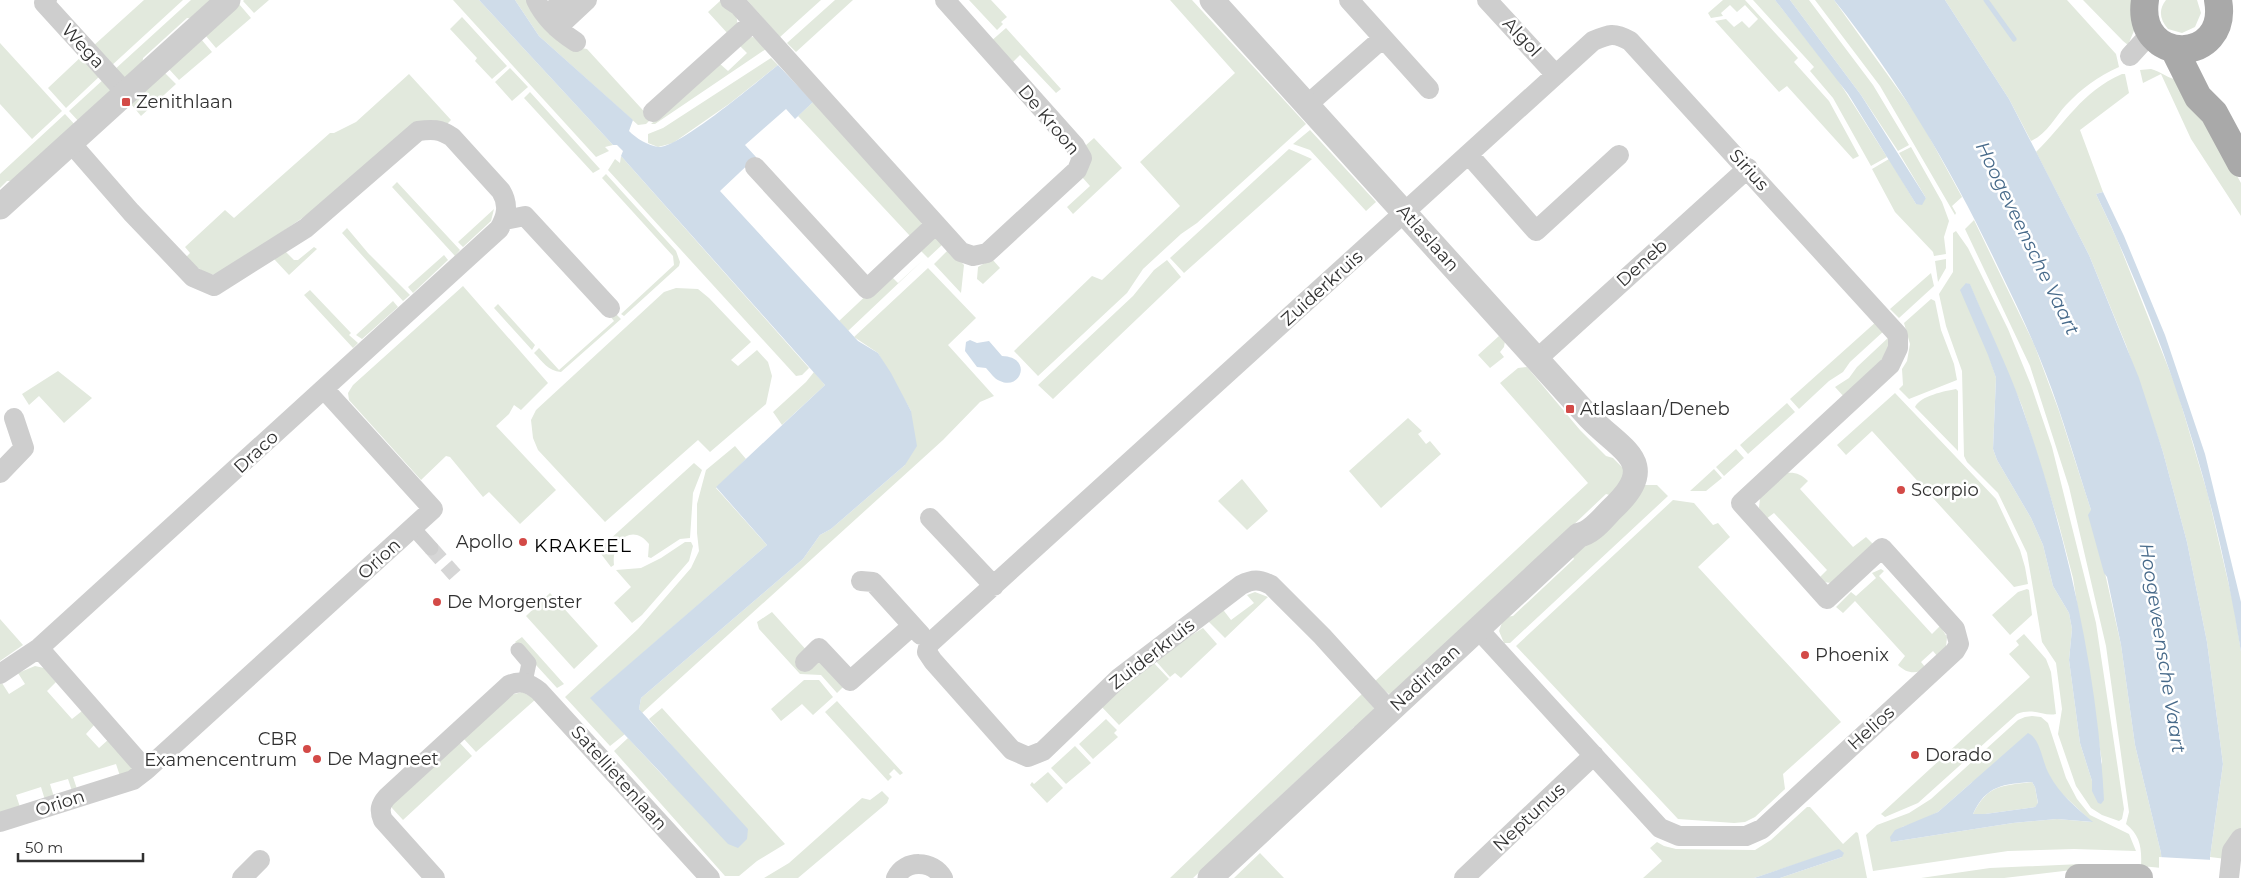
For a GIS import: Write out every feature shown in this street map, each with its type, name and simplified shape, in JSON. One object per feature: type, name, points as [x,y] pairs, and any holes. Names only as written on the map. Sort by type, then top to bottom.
[{"type":"main road","points":[[2145,0],[2145,23],[2150,34],[2161,44],[2187,47],[2209,39],[2219,21],[2218,0]]},
{"type":"main road","points":[[2187,47],[2214,113],[2241,163]]},
{"type":"main road","points":[[2080,878],[2129,877]]},
{"type":"street","name":"Wega","points":[[47,0],[44,3],[125,92]]},
{"type":"street","points":[[0,207],[228,0]]},
{"type":"street","points":[[547,15],[564,0]]},
{"type":"street","points":[[547,15],[588,0]]},
{"type":"street","name":"De Kroon","points":[[730,0],[739,6],[961,252],[973,256],[987,253],[1077,170],[1082,158],[1076,146],[945,0]]},
{"type":"street","name":"Atlaslaan","points":[[1212,0],[1589,417],[1602,430],[1608,432],[1626,452],[1633,461],[1635,478]]},
{"type":"street","points":[[1349,0],[1429,89]]},
{"type":"street","name":"Algol","points":[[1487,0],[1556,74]]},
{"type":"street","points":[[547,15],[576,42]]},
{"type":"street","points":[[653,112],[753,22]]},
{"type":"street","name":"Sirius","points":[[1405,213],[1593,41],[1606,35],[1618,34],[1630,41],[1893,328],[1900,342],[1896,356],[1890,365],[1794,453]]},
{"type":"street","points":[[2130,56],[2150,34]]},
{"type":"street","points":[[1307,105],[1384,38]]},
{"type":"street","points":[[70,142],[131,212],[193,277],[214,286],[306,228],[418,131],[433,129],[443,131],[452,137],[501,191],[505,198],[505,220],[525,216],[610,308]]},
{"type":"street","points":[[1469,155],[1536,231],[1619,156]]},
{"type":"street","points":[[755,167],[867,288],[936,224]]},
{"type":"street","name":"Deneb","points":[[1537,359],[1748,168]]},
{"type":"street","name":"Zuiderkruis","points":[[1390,711],[1322,636],[1271,584],[1261,580],[1252,580],[1234,590],[1118,678],[1042,752],[1028,757],[1012,750],[927,652],[929,644],[1405,213]]},
{"type":"street","name":"Draco","points":[[0,674],[39,648],[499,229],[505,220]]},
{"type":"street","name":"Orion","points":[[0,822],[133,780],[207,720],[433,509],[324,389]]},
{"type":"street","points":[[0,473],[24,448],[14,418]]},
{"type":"street","name":"Helios","points":[[1478,629],[1660,828],[1679,836],[1746,836],[1762,829],[1958,648],[1955,630],[1882,548],[1827,599],[1741,503],[1794,453]]},
{"type":"street","name":"Nadirlaan","points":[[1210,878],[1579,535],[1586,534],[1630,492],[1635,478]]},
{"type":"street","points":[[930,518],[994,586]]},
{"type":"street","points":[[413,528],[431,548]]},
{"type":"street","name":"Zuiderkruis","points":[[861,581],[873,582],[929,644]]},
{"type":"street","points":[[805,662],[819,648],[850,681],[912,626]]},
{"type":"street","points":[[39,648],[146,770]]},
{"type":"street","points":[[435,878],[389,828],[380,813],[381,806],[387,797],[509,685],[525,682],[529,663],[518,650]]},
{"type":"street","name":"Satellietenlaan","points":[[525,682],[539,690],[710,878]]},
{"type":"street","name":"Neptunus","points":[[1464,878],[1545,804],[1594,754]]},
{"type":"street","points":[[2229,878],[2232,851],[2241,838]]},
{"type":"street","points":[[242,878],[264,857]]},
{"type":"street","points":[[896,878],[907,866],[920,863],[932,866],[943,878]]},
{"type":"shaded area","points":[[144,0],[183,0],[110,67],[92,47]]},
{"type":"shaded area","points":[[191,0],[217,0],[196,19],[187,18],[143,58],[142,67],[124,78],[113,71]]},
{"type":"shaded area","points":[[244,0],[269,0],[254,13]]},
{"type":"shaded area","points":[[453,0],[479,0],[613,145],[605,147],[609,151],[596,157]]},
{"type":"shaded area","points":[[515,0],[530,0],[576,47],[587,49],[651,119],[646,124],[638,125],[539,36]]},
{"type":"shaded area","points":[[747,0],[821,0],[780,37]]},
{"type":"shaded area","points":[[835,0],[853,0],[796,52],[787,43]]},
{"type":"shaded area","points":[[969,0],[991,0],[1007,17],[1001,22],[1003,24],[997,30]]},
{"type":"shaded area","points":[[1170,0],[1192,0],[1306,124],[1197,223],[1181,234],[1143,269],[1127,293],[1038,376],[1014,351],[1092,276],[1102,280],[1180,206],[1140,162],[1235,73]]},
{"type":"shaded area","points":[[1723,0],[1745,0],[1798,58],[1794,62],[1829,101],[1859,156],[1853,159],[1787,86],[1779,92],[1715,21],[1726,19],[1734,27],[1742,21],[1749,28],[1758,19],[1745,5],[1737,12],[1730,5],[1721,13],[1723,16],[1711,18],[1708,13]]},
{"type":"shaded area","points":[[1753,0],[1775,0],[1836,77],[1887,157],[1871,166],[1833,98],[1810,71],[1814,67]]},
{"type":"shaded area","points":[[1790,0],[1809,0],[1873,85],[1909,145],[1898,151],[1861,95]]},
{"type":"shaded area","points":[[1815,0],[1834,0],[1920,120],[1962,197],[1952,206],[1956,213],[1955,215],[1880,86]]},
{"type":"shaded area","points":[[1945,0],[2067,0],[2116,54],[2119,67],[2097,79],[2078,93],[2046,130],[2031,141],[2009,99]]},
{"type":"shaded area","points":[[2083,0],[2137,0],[2136,26],[2128,45],[2123,41]]},
{"type":"shaded area","points":[[2166,0],[2197,0],[2201,13],[2195,27],[2182,33],[2168,29],[2161,15],[2163,4]]},
{"type":"shaded area","points":[[720,1],[737,18],[737,28],[729,35],[708,12]]},
{"type":"shaded area","points":[[239,4],[251,18],[216,48],[205,35]]},
{"type":"shaded area","points":[[462,17],[507,66],[492,79],[475,61],[477,58],[450,29]]},
{"type":"shaded area","points":[[1006,28],[1061,89],[1056,93],[1020,55],[1010,65],[990,42]]},
{"type":"shaded area","points":[[746,38],[759,38],[766,49],[655,124],[651,124],[719,63],[728,71],[747,53],[738,44]]},
{"type":"shaded area","points":[[201,39],[212,52],[179,80],[168,68]]},
{"type":"shaded area","points":[[0,43],[62,111],[32,139],[0,104]]},
{"type":"shaded area","points":[[83,55],[101,75],[66,108],[48,88]]},
{"type":"shaded area","points":[[771,58],[778,65],[729,104],[673,143],[658,147],[648,143],[648,134],[663,128]]},
{"type":"shaded area","points":[[510,68],[528,87],[512,101],[495,82]]},
{"type":"shaded area","points":[[2151,69],[2171,78],[2183,79],[2241,183],[2241,216],[2191,139],[2161,74],[2143,83],[2140,70]]},
{"type":"shaded area","points":[[164,72],[176,84],[141,116],[131,104]]},
{"type":"shaded area","points":[[409,74],[451,120],[446,125],[336,195],[222,273],[209,275],[184,259],[190,253],[185,247],[225,210],[234,218],[330,133],[334,133],[356,122]]},
{"type":"shaded area","points":[[2125,74],[2129,93],[2080,130],[2103,192],[2096,194],[2117,239],[2176,387],[2208,495],[2234,607],[2241,652],[2241,832],[2226,859],[2210,857],[2223,764],[2207,642],[2187,542],[2163,452],[2126,345],[2089,255],[2036,152],[2085,99],[2108,81]]},
{"type":"shaded area","points":[[105,78],[111,93],[81,124],[69,111]]},
{"type":"shaded area","points":[[530,92],[600,169],[593,173],[524,98]]},
{"type":"shaded area","points":[[813,102],[921,218],[922,226],[910,236],[798,116]]},
{"type":"shaded area","points":[[65,114],[77,127],[18,181],[7,181],[0,188],[0,174]]},
{"type":"shaded area","points":[[1310,130],[1376,202],[1366,211],[1310,150],[1293,144]]},
{"type":"shaded area","points":[[1094,138],[1122,168],[1073,214],[1067,207],[1090,186],[1082,177],[1085,146]]},
{"type":"shaded area","points":[[1911,147],[1942,202],[1949,221],[1944,237],[1946,254],[1934,256],[1933,252],[1895,212],[1872,169],[1889,159],[1916,204],[1926,198],[1899,153]]},
{"type":"shaded area","points":[[1289,149],[1312,159],[1184,273],[1170,258]]},
{"type":"shaded area","points":[[621,156],[809,368],[802,375],[796,376],[608,170],[615,159],[620,163]]},
{"type":"shaded area","points":[[606,174],[676,251],[680,262],[679,266],[624,316],[621,314],[674,265],[673,256],[602,178]]},
{"type":"shaded area","points":[[397,182],[460,250],[455,256],[392,187]]},
{"type":"shaded area","points":[[494,209],[491,221],[463,247],[458,242]]},
{"type":"shaded area","points":[[1974,220],[2034,344],[2059,411],[2091,510],[2121,645],[2135,745],[2161,853],[2162,868],[2141,866],[2139,842],[2131,828],[2126,824],[2129,812],[2106,646],[2069,487],[2030,366],[1965,229]]},
{"type":"shaded area","points":[[347,228],[368,253],[410,295],[403,301],[342,233]]},
{"type":"shaded area","points":[[1956,231],[1968,248],[2008,329],[2031,385],[2052,447],[2096,623],[2124,809],[2122,819],[2119,821],[2102,815],[2091,808],[2076,786],[2058,734],[2062,709],[2056,663],[2042,642],[2027,553],[1998,493],[1967,462],[1964,456],[1962,371],[1946,326],[1939,294],[1953,272],[1953,233]],"holes":[[[1966,283],[1970,285],[2022,406],[2058,521],[2073,578],[2102,762],[2092,791],[2092,781],[2080,743],[2069,660],[2072,629],[2069,613],[2053,586],[2043,545],[2031,518],[1997,460],[1993,449],[1996,378]]]},
{"type":"shaded area","points":[[936,238],[943,244],[928,258],[918,248],[929,239]]},
{"type":"shaded area","points":[[314,247],[317,249],[289,275],[274,259],[285,251],[294,260],[298,260]]},
{"type":"shaded area","points":[[949,249],[964,265],[961,293],[934,264]]},
{"type":"shaded area","points":[[444,255],[448,260],[413,293],[408,287]]},
{"type":"shaded area","points":[[992,259],[1000,268],[983,284],[977,279],[978,267]]},
{"type":"shaded area","points":[[1946,259],[1946,268],[1938,282],[1935,261]]},
{"type":"shaded area","points":[[923,260],[848,331],[839,321],[889,274],[898,283]]},
{"type":"shaded area","points":[[1167,260],[1181,277],[1053,399],[1038,385],[1133,296],[1154,270]]},
{"type":"shaded area","points":[[928,268],[976,318],[948,345],[994,396],[980,402],[943,440],[642,713],[639,709],[641,698],[803,559],[820,535],[831,529],[905,465],[911,411],[878,353],[854,337]]},
{"type":"shaded area","points":[[1931,273],[1934,286],[1899,318],[1890,309]]},
{"type":"shaded area","points":[[463,286],[548,383],[521,410],[514,405],[509,414],[496,426],[556,490],[520,524],[489,492],[483,497],[450,457],[446,456],[421,480],[349,400],[348,393],[353,385]]},
{"type":"shaded area","points":[[676,288],[698,289],[751,342],[731,360],[738,366],[757,350],[768,362],[772,376],[766,404],[710,452],[698,440],[605,522],[538,450],[533,438],[531,420],[536,410],[664,292]]},
{"type":"shaded area","points":[[310,290],[351,333],[349,335],[358,343],[353,348],[304,295]]},
{"type":"shaded area","points":[[1931,299],[1935,301],[1941,330],[1954,364],[1957,380],[1909,399],[1899,389],[1903,385],[1902,369],[1907,361],[1910,344],[1904,323]]},
{"type":"shaded area","points":[[393,301],[398,307],[362,339],[356,335]]},
{"type":"shaded area","points":[[498,304],[535,345],[532,350],[494,308]]},
{"type":"shaded area","points":[[614,312],[621,319],[561,372],[549,368],[534,353],[539,348],[559,370],[614,321],[610,316]]},
{"type":"shaded area","points":[[1877,321],[1885,330],[1850,362],[1843,372],[1829,381],[1799,409],[1790,399]]},
{"type":"shaded area","points":[[1499,336],[1505,341],[1504,347],[1500,352],[1504,357],[1490,368],[1478,355]]},
{"type":"shaded area","points":[[1889,337],[1890,351],[1845,398],[1835,387],[1849,378],[1857,367]]},
{"type":"shaded area","points":[[1527,367],[1580,430],[1606,456],[1613,458],[1624,469],[1624,483],[1613,496],[1606,494],[1397,692],[1389,694],[1374,682],[1588,483],[1500,383],[1518,368]]},
{"type":"shaded area","points":[[58,371],[92,398],[64,423],[39,396],[29,405],[22,394]]},
{"type":"shaded area","points":[[814,372],[825,385],[782,425],[773,412],[806,382]]},
{"type":"shaded area","points":[[1956,389],[1958,391],[1958,451],[1915,407],[1927,397]]},
{"type":"shaded area","points":[[1895,393],[1996,499],[2020,550],[2028,584],[2014,587],[1872,431],[1846,455],[1837,445]]},
{"type":"shaded area","points":[[1787,403],[1795,412],[1748,454],[1740,445]]},
{"type":"shaded area","points":[[1408,418],[1422,431],[1418,434],[1426,444],[1430,441],[1441,454],[1381,508],[1349,471]]},
{"type":"shaded area","points":[[735,446],[746,459],[716,488],[767,545],[591,698],[625,734],[610,746],[565,697],[638,629],[691,568],[699,551],[697,504],[706,470]]},
{"type":"shaded area","points":[[1736,449],[1744,458],[1724,476],[1716,467]]},
{"type":"shaded area","points":[[694,463],[702,470],[693,493],[690,538],[680,539],[651,558],[648,557],[649,544],[636,535],[630,535],[619,542],[614,557],[614,565],[611,567],[598,550]]},
{"type":"shaded area","points":[[1714,469],[1722,478],[1706,491],[1690,491]]},
{"type":"shaded area","points":[[1786,473],[1798,474],[1808,481],[1800,489],[1853,547],[1866,537],[1874,545],[1831,583],[1823,582],[1819,578],[1827,570],[1774,513],[1766,519],[1759,508],[1760,498]]},
{"type":"shaded area","points":[[1242,479],[1268,511],[1247,530],[1218,501]]},
{"type":"shaded area","points":[[1645,485],[1657,485],[1668,496],[1510,643],[1504,643],[1499,631],[1504,617],[1513,616],[1574,559],[1573,557]]},
{"type":"shaded area","points":[[1673,500],[1694,503],[1713,525],[1718,523],[1730,537],[1698,567],[1841,722],[1783,774],[1785,789],[1755,817],[1745,822],[1678,819],[1516,646]]},
{"type":"shaded area","points":[[685,542],[691,542],[693,546],[689,561],[642,615],[632,623],[614,603],[631,587],[616,570],[641,568],[661,558]]},
{"type":"shaded area","points":[[1881,569],[1884,571],[1879,576],[1932,634],[1940,626],[1947,637],[1946,647],[1938,657],[1933,651],[1921,662],[1926,668],[1919,672],[1904,670],[1898,665],[1905,656],[1855,601],[1843,613],[1836,607],[1851,592],[1856,596],[1876,578],[1872,573]]},
{"type":"shaded area","points":[[2029,590],[2032,615],[2010,635],[1992,615],[2018,592]]},
{"type":"shaded area","points":[[1255,592],[1268,597],[1225,638],[1206,619],[1221,607],[1231,620],[1254,603],[1247,595]]},
{"type":"shaded area","points":[[550,593],[598,646],[574,669],[526,616]]},
{"type":"shaded area","points":[[772,612],[809,653],[846,684],[837,693],[821,675],[800,674],[759,629],[757,622]]},
{"type":"shaded area","points":[[0,619],[23,645],[0,661]]},
{"type":"shaded area","points":[[1203,628],[1217,644],[1181,678],[1175,673],[1170,677],[1154,659]]},
{"type":"shaded area","points":[[2024,634],[2046,659],[2051,672],[2056,714],[2029,711],[2017,714],[1918,803],[1885,817],[1881,814],[2030,677],[2009,654],[2019,645],[2016,641]]},
{"type":"shaded area","points":[[522,637],[564,684],[557,688],[515,642]]},
{"type":"shaded area","points":[[1151,660],[1169,679],[1119,725],[1099,704]]},
{"type":"shaded area","points":[[35,666],[44,668],[56,682],[47,691],[72,719],[82,711],[95,724],[86,734],[99,748],[109,739],[132,765],[131,772],[120,776],[116,764],[73,777],[77,789],[72,791],[68,779],[50,784],[54,797],[45,800],[41,787],[16,795],[20,807],[0,814],[0,684],[2,683],[9,694],[25,684],[18,673]]},
{"type":"shaded area","points":[[804,680],[819,680],[833,697],[813,715],[802,704],[781,721],[771,709]]},
{"type":"shaded area","points":[[522,692],[536,699],[476,752],[463,738],[511,695]]},
{"type":"shaded area","points":[[1362,694],[1374,708],[1370,724],[1361,730],[1354,727],[1193,878],[1170,878]]},
{"type":"shaded area","points":[[837,701],[903,773],[900,775],[894,769],[889,774],[892,777],[888,781],[825,712]]},
{"type":"shaded area","points":[[662,708],[785,844],[757,861],[739,876],[725,876],[614,751],[628,738],[667,780],[686,762],[649,719]]},
{"type":"shaded area","points":[[2025,717],[2041,717],[2048,723],[2066,778],[2077,799],[2090,815],[2129,834],[2136,851],[2074,849],[2008,851],[1873,871],[1866,835],[1877,825],[1909,813],[1931,799],[2018,720]],"holes":[[[2036,742],[2047,772],[2058,790],[2092,822],[2057,819],[2013,823],[1891,842],[1902,827],[1938,812],[1971,783]]]},
{"type":"shaded area","points":[[1106,719],[1117,730],[1114,733],[1118,737],[1093,759],[1079,744]]},
{"type":"shaded area","points":[[459,742],[472,756],[403,820],[392,808],[392,803]]},
{"type":"shaded area","points":[[1075,746],[1091,763],[1066,784],[1051,768]]},
{"type":"shaded area","points":[[1048,772],[1063,788],[1047,803],[1030,785],[1032,782],[1034,784]]},
{"type":"shaded area","points":[[2032,782],[2035,787],[2038,804],[2035,807],[1973,814],[1984,797],[1997,788]]},
{"type":"shaded area","points":[[882,791],[889,798],[887,803],[798,878],[764,878],[789,863],[862,798],[870,800]]},
{"type":"shaded area","points":[[1807,807],[1810,807],[1843,844],[1856,832],[1858,833],[1867,878],[1780,878],[1842,857],[1839,850],[1754,878],[1643,878],[1662,861],[1650,848],[1657,842],[1676,849],[1755,850],[1771,840]]},
{"type":"shaded area","points":[[1260,853],[1284,878],[1234,878]]},
{"type":"shaded area","points":[[2081,864],[2114,865],[2004,878],[1921,878],[1990,868]]},
{"type":"water","points":[[479,0],[515,0],[539,36],[633,120],[629,131],[642,141],[659,147],[669,144],[701,125],[778,65],[813,102],[795,119],[786,109],[745,145],[756,157],[720,191],[858,341],[878,353],[911,411],[917,446],[905,465],[831,529],[820,535],[803,559],[641,698],[639,709],[748,829],[747,839],[738,848],[728,844],[590,698],[767,545],[716,487],[825,385],[621,156],[623,151],[617,145],[613,145]]},
{"type":"water","points":[[1775,0],[1790,0],[1861,95],[1926,198],[1922,205],[1916,204],[1848,94]]},
{"type":"water","name":"Hoogeveensche Vaart","points":[[1834,0],[1945,0],[2009,99],[2089,255],[2139,378],[2163,452],[2187,542],[2207,642],[2223,764],[2210,857],[2210,878],[2162,868],[2161,853],[2135,745],[2121,645],[2107,577],[2104,573],[2088,515],[2091,510],[2058,407],[2035,347],[1981,232],[1944,162],[1903,95]]},
{"type":"water","points":[[2103,192],[2124,236],[2165,335],[2205,454],[2241,602],[2241,652],[2218,534],[2203,475],[2166,361],[2145,304],[2096,194]]},
{"type":"water","points":[[1966,283],[1970,284],[2022,407],[2038,455],[2065,551],[2087,650],[2100,750],[2104,800],[2101,804],[2098,803],[2092,791],[2092,781],[2080,743],[2069,660],[2072,629],[2069,613],[2053,586],[2043,545],[2031,518],[1997,460],[1993,449],[1996,378],[1960,290]]},
{"type":"water","points":[[970,340],[977,343],[989,341],[1002,356],[1012,358],[1018,362],[1021,367],[1018,378],[1007,383],[994,377],[986,368],[977,367],[965,351],[966,342]]},
{"type":"water","points":[[2028,733],[2036,740],[2047,769],[2058,788],[2093,822],[2057,819],[2013,823],[1891,842],[1890,837],[1895,830],[1938,812]],"holes":[[[2032,782],[2035,787],[2038,803],[2035,807],[1973,814],[1984,797],[1997,788],[2004,785]]]},
{"type":"water","points":[[1839,849],[1844,853],[1842,857],[1780,878],[1754,878]]},
{"type":"pier","points":[[2159,857],[2213,860],[2213,878],[2159,878]]},
{"type":"waterway","points":[[1986,0],[2014,39]]},
{"type":"tunnel","points":[[431,548],[455,575]]},
{"type":"place","name":"Zenithlaan","points":[[126,102]]},
{"type":"place","name":"Atlaslaan/Deneb","points":[[1570,409]]},
{"type":"place","name":"Scorpio","points":[[1901,490]]},
{"type":"place","name":"Apollo","points":[[523,542]]},
{"type":"place","name":"De Morgenster","points":[[437,602]]},
{"type":"place","name":"Phoenix","points":[[1805,655]]},
{"type":"place","name":"CBR Examencentrum","points":[[307,749]]},
{"type":"place","name":"Dorado","points":[[1915,755]]},
{"type":"place","name":"De Magneet","points":[[317,759]]},
{"type":"district","name":"KRAKEEL","points":[[583,545]]}]
